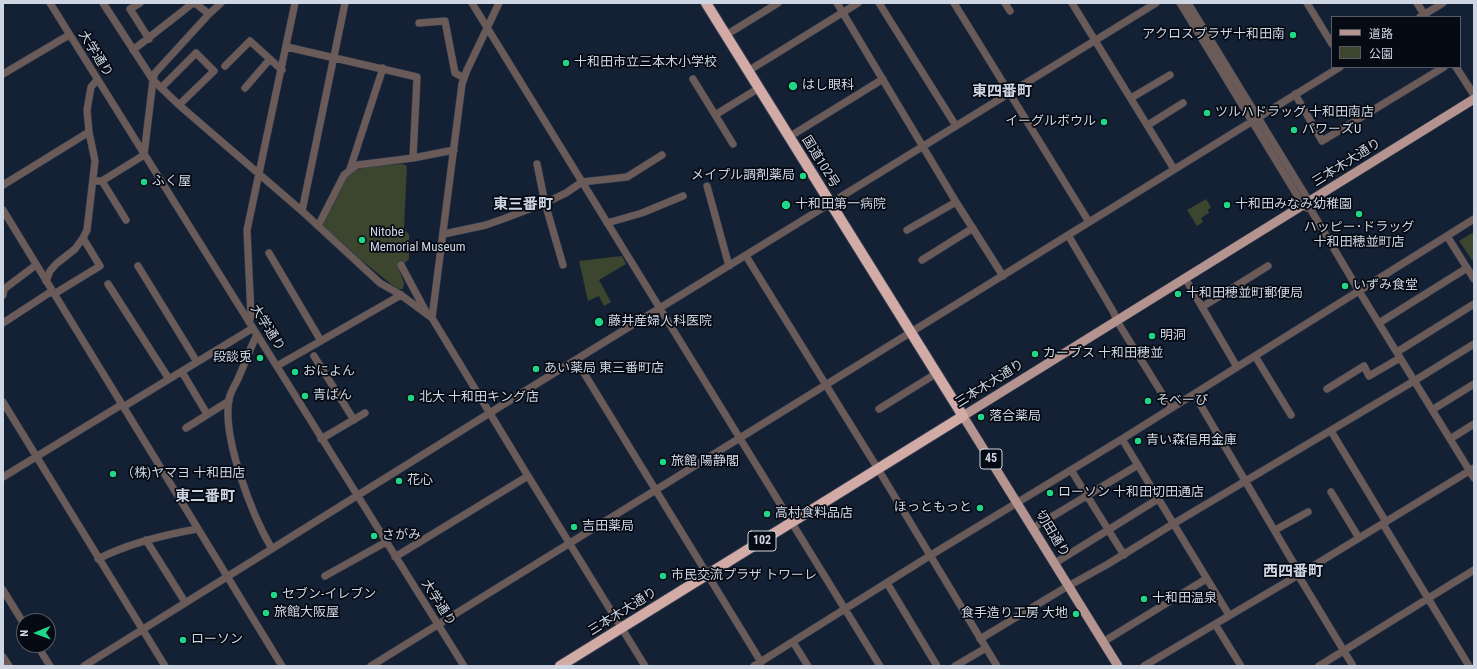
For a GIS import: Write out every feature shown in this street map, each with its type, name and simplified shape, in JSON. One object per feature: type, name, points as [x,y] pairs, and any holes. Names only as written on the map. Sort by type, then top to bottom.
[{"type":"highway","name":"国道102号","points":[[706,3],[964,416]]},
{"type":"highway","name":"三本木大通り","points":[[560,666],[964,416]]},
{"type":"main road","name":"三本木大通り","points":[[964,416],[1186,278],[1308,205],[1474,99]]},
{"type":"main road","name":"切田通り","points":[[964,416],[1118,666]]},
{"type":"street","name":"大学通り","points":[[50,3],[277,366],[321,440],[464,666]]},
{"type":"street","points":[[103,3],[153,80],[179,106],[302,211],[380,283],[401,295],[430,317]]},
{"type":"street","points":[[140,3],[130,9],[149,39]]},
{"type":"street","points":[[133,50],[194,3],[209,14]]},
{"type":"street","points":[[93,181],[102,181],[144,154],[155,73],[221,3]]},
{"type":"street","points":[[3,477],[182,372],[251,325],[247,230],[287,47],[295,3]]},
{"type":"street","points":[[302,211],[345,3]]},
{"type":"street","points":[[472,3],[880,666]]},
{"type":"street","points":[[430,317],[444,234],[464,78],[498,3]]},
{"type":"street","points":[[726,35],[778,3]]},
{"type":"street","points":[[837,3],[924,146],[956,202],[1003,276]]},
{"type":"street","points":[[748,71],[858,3]]},
{"type":"street","points":[[879,3],[956,126]]},
{"type":"street","points":[[954,3],[1089,222]]},
{"type":"street","points":[[1005,3],[1010,12]]},
{"type":"street","points":[[1072,3],[1174,169]]},
{"type":"street","points":[[84,666],[489,413],[1156,3]]},
{"type":"street","points":[[1180,3],[1255,119],[1414,381],[1450,439],[1472,470],[1474,478]]},
{"type":"street","points":[[1188,3],[1255,119]]},
{"type":"street","points":[[1307,3],[1331,42]]},
{"type":"street","points":[[1417,3],[1423,16],[1443,3]]},
{"type":"street","points":[[419,22],[445,21],[455,73],[464,78]]},
{"type":"street","points":[[3,74],[69,35]]},
{"type":"street","points":[[225,66],[250,41],[282,70]]},
{"type":"street","points":[[287,47],[417,77],[413,158]]},
{"type":"street","points":[[161,88],[196,53],[214,70],[179,106]]},
{"type":"street","points":[[245,88],[270,59]]},
{"type":"street","points":[[350,169],[383,68]]},
{"type":"street","points":[[371,666],[1338,68]]},
{"type":"street","points":[[1295,94],[1322,141],[1442,68]]},
{"type":"street","points":[[1457,68],[1474,95]]},
{"type":"street","points":[[1131,98],[1170,75]]},
{"type":"street","points":[[693,79],[733,144]]},
{"type":"street","points":[[789,137],[883,79]]},
{"type":"street","points":[[46,281],[56,264],[75,249],[84,238],[87,230],[95,162],[89,132],[87,110],[91,87],[97,80]]},
{"type":"street","points":[[715,114],[759,88]]},
{"type":"street","points":[[1148,125],[1183,103]]},
{"type":"street","points":[[3,185],[89,132]]},
{"type":"street","points":[[318,226],[344,175],[357,165],[413,158],[454,150]]},
{"type":"street","points":[[444,234],[486,225],[544,203],[566,193],[582,182],[626,177],[662,155]]},
{"type":"street","points":[[537,164],[544,203],[563,265]]},
{"type":"street","points":[[102,181],[126,220]]},
{"type":"street","points":[[707,186],[729,266]]},
{"type":"street","points":[[607,223],[642,213],[683,196]]},
{"type":"street","points":[[907,230],[956,202]]},
{"type":"street","points":[[3,210],[282,666]]},
{"type":"street","points":[[754,666],[931,555],[1122,439],[1474,219]]},
{"type":"street","points":[[922,260],[973,228]]},
{"type":"street","points":[[1068,235],[1117,321],[1170,408]]},
{"type":"street","points":[[1447,236],[1474,279]]},
{"type":"street","points":[[3,323],[53,292],[100,266],[84,238]]},
{"type":"street","points":[[270,253],[321,341]]},
{"type":"street","points":[[746,256],[931,555],[997,666]]},
{"type":"street","points":[[3,295],[4,289],[36,265]]},
{"type":"street","points":[[401,265],[430,317],[645,666]]},
{"type":"street","points":[[138,266],[197,362]]},
{"type":"street","points":[[1202,307],[1268,266]]},
{"type":"street","points":[[1379,323],[1467,268]]},
{"type":"street","points":[[1186,278],[1237,367]]},
{"type":"street","points":[[108,284],[169,379]]},
{"type":"street","points":[[277,366],[401,295]]},
{"type":"street","points":[[1327,389],[1364,366],[1369,376],[1474,304]]},
{"type":"street","points":[[257,335],[231,393],[229,401],[230,433],[233,450],[255,514],[272,549]]},
{"type":"street","points":[[980,638],[1124,555],[1173,524],[1331,431],[1474,344]]},
{"type":"street","points":[[314,356],[354,420]]},
{"type":"street","points":[[1255,356],[1291,415]]},
{"type":"street","points":[[576,360],[760,662]]},
{"type":"street","points":[[182,372],[207,414]]},
{"type":"street","points":[[879,409],[937,373]]},
{"type":"street","points":[[1432,410],[1474,384]]},
{"type":"street","points":[[1194,394],[1275,530],[1353,666]]},
{"type":"street","points":[[186,428],[229,401]]},
{"type":"street","points":[[3,402],[165,666]]},
{"type":"street","points":[[321,440],[365,413]]},
{"type":"street","points":[[1450,439],[1474,424]]},
{"type":"street","points":[[1331,431],[1469,666]]},
{"type":"street","points":[[1122,439],[1229,615]]},
{"type":"street","points":[[1033,528],[1138,465]]},
{"type":"street","points":[[1071,470],[1124,555]]},
{"type":"street","points":[[1144,666],[1472,470]]},
{"type":"street","points":[[395,557],[528,476]]},
{"type":"street","points":[[1331,492],[1359,538]]},
{"type":"street","points":[[1055,563],[1158,499]]},
{"type":"street","points":[[1275,530],[1308,512]]},
{"type":"street","points":[[98,559],[112,551],[146,540],[172,533],[197,529]]},
{"type":"street","points":[[146,540],[185,602]]},
{"type":"street","points":[[325,576],[386,542]]},
{"type":"street","points":[[1319,666],[1474,570]]},
{"type":"street","points":[[1103,642],[1206,579]]},
{"type":"street","points":[[888,583],[937,666]]},
{"type":"street","points":[[3,590],[17,613]]},
{"type":"street","points":[[1215,624],[1241,666]]},
{"type":"street","points":[[793,642],[808,666]]},
{"type":"street","points":[[955,666],[986,648]]},
{"type":"street","points":[[42,653],[50,666]]},
{"type":"street","points":[[3,657],[9,666]]},
{"type":"green space","points":[[403,164],[407,166],[404,229],[409,235],[409,259],[399,269],[404,283],[403,289],[398,289],[360,259],[321,224],[326,203],[334,186],[352,172],[368,166]]},
{"type":"green space","points":[[1206,199],[1211,207],[1208,210],[1209,213],[1201,218],[1203,222],[1197,226],[1187,210]]},
{"type":"green space","points":[[1474,232],[1474,263],[1459,241]]},
{"type":"green space","points":[[622,256],[626,264],[599,280],[611,302],[604,306],[599,296],[588,301],[579,261]]},
{"type":"place","name":"アクロスプラザ十和田南","points":[[1293,35]]},
{"type":"place","name":"十和田市立三本木小学校","points":[[566,63]]},
{"type":"place","name":"はし眼科","points":[[793,86]]},
{"type":"place","name":"ツルハドラッグ 十和田南店","points":[[1207,113]]},
{"type":"place","name":"イーグルボウル","points":[[1104,122]]},
{"type":"place","name":"パワーズU","points":[[1294,130]]},
{"type":"place","name":"メイプル調剤薬局","points":[[803,176]]},
{"type":"place","name":"ふく屋","points":[[144,182]]},
{"type":"place","name":"十和田第一病院","points":[[786,205]]},
{"type":"place","name":"十和田みなみ幼稚園","points":[[1227,205]]},
{"type":"place","name":"ハッピー･ドラッグ 十和田穂並町店","points":[[1359,214]]},
{"type":"place","name":"Nitobe Memorial Museum","points":[[362,240]]},
{"type":"place","name":"いずみ食堂","points":[[1345,286]]},
{"type":"place","name":"十和田穂並町郵便局","points":[[1178,294]]},
{"type":"place","name":"藤井産婦人科医院","points":[[599,322]]},
{"type":"place","name":"明洞","points":[[1152,336]]},
{"type":"place","name":"カーブス 十和田穂並","points":[[1035,354]]},
{"type":"place","name":"段談兎","points":[[260,358]]},
{"type":"place","name":"あい薬局 東三番町店","points":[[536,369]]},
{"type":"place","name":"おによん","points":[[295,372]]},
{"type":"place","name":"青ばん","points":[[305,396]]},
{"type":"place","name":"北大 十和田キング店","points":[[411,398]]},
{"type":"place","name":"そべーぴ","points":[[1148,401]]},
{"type":"place","name":"落合薬局","points":[[981,417]]},
{"type":"place","name":"青い森信用金庫","points":[[1138,441]]},
{"type":"place","name":"旅館 陽静閣","points":[[663,462]]},
{"type":"place","name":"（株)ヤマヨ 十和田店","points":[[113,474]]},
{"type":"place","name":"花心","points":[[399,481]]},
{"type":"place","name":"ローソン 十和田切田通店","points":[[1050,493]]},
{"type":"place","name":"ほっともっと","points":[[980,508]]},
{"type":"place","name":"高村食料品店","points":[[767,514]]},
{"type":"place","name":"吉田薬局","points":[[574,527]]},
{"type":"place","name":"さがみ","points":[[374,536]]},
{"type":"place","name":"市民交流プラザ トワーレ","points":[[663,576]]},
{"type":"place","name":"セブン-イレブン","points":[[274,595]]},
{"type":"place","name":"十和田温泉","points":[[1144,599]]},
{"type":"place","name":"旅館大阪屋","points":[[266,613]]},
{"type":"place","name":"食手造り工房 大地","points":[[1076,614]]},
{"type":"place","name":"ローソン","points":[[183,640]]},
{"type":"district","name":"東四番町","points":[[1002,92]]},
{"type":"district","name":"東三番町","points":[[523,205]]},
{"type":"district","name":"東二番町","points":[[205,497]]},
{"type":"district","name":"西四番町","points":[[1293,572]]}]
